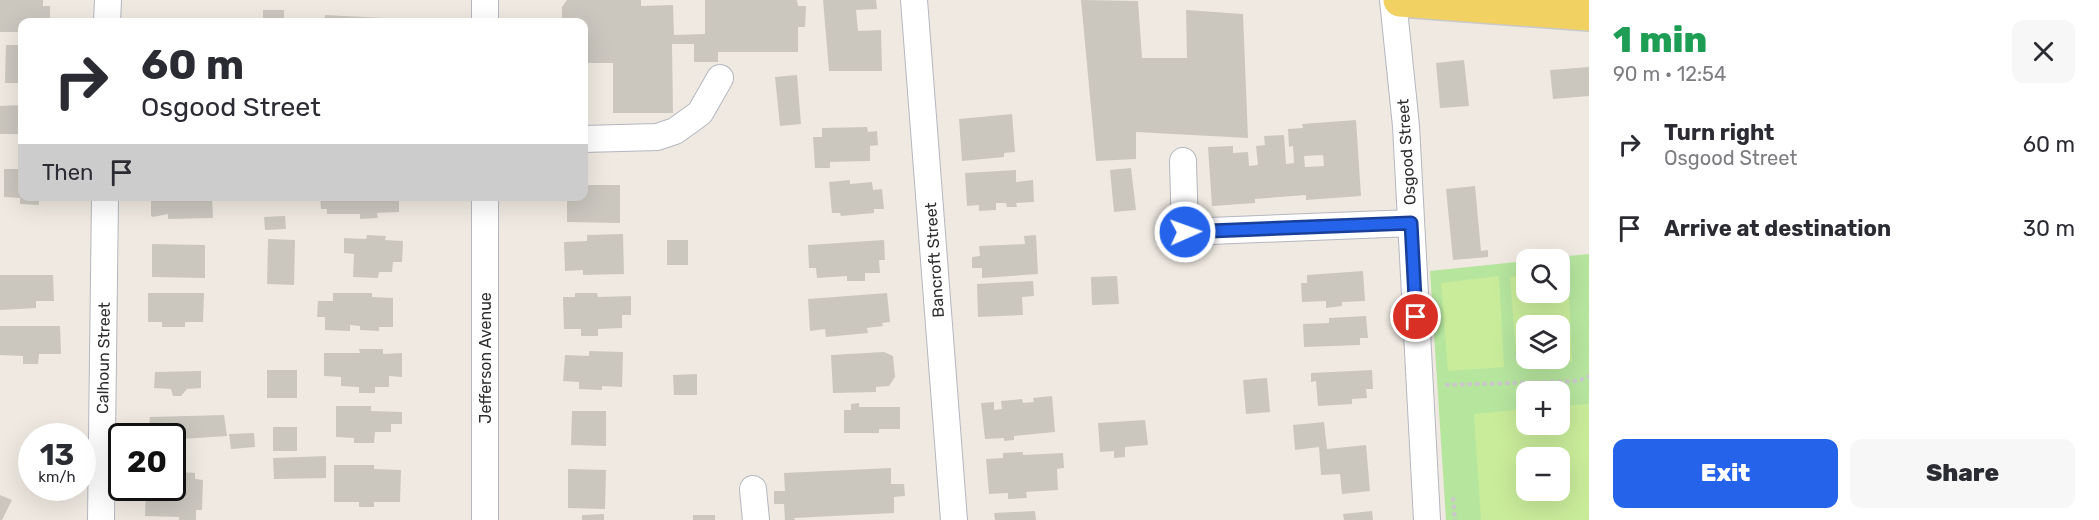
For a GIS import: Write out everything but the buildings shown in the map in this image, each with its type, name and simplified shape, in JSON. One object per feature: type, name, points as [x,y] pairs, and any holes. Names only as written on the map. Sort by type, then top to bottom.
[{"type":"main road","points":[[1400,0],[1533,5],[1589,14]]},
{"type":"street","points":[[107,18],[108,0]]},
{"type":"street","points":[[485,0],[485,18]]},
{"type":"street","name":"Bancroft Street","points":[[914,0],[954,520]]},
{"type":"street","name":"Osgood Street","points":[[1393,0],[1406,126],[1427,520]]},
{"type":"street","points":[[588,139],[657,137],[675,131],[700,113],[720,78]]},
{"type":"street","points":[[1183,161],[1185,232],[1411,223]]},
{"type":"street","name":"Calhoun Street","points":[[101,520],[105,201]]},
{"type":"street","name":"Jefferson Avenue","points":[[485,201],[485,520]]},
{"type":"street","points":[[753,489],[756,520]]},
{"type":"path","points":[[1445,385],[1578,381],[1589,376]]},
{"type":"green space","points":[[1589,254],[1589,520],[1446,520],[1430,271],[1516,262],[1516,303],[1570,303],[1570,256]]},
{"type":"green space","points":[[1499,276],[1504,367],[1448,371],[1441,283]]},
{"type":"green space","points":[[1510,277],[1516,277],[1516,303],[1569,303],[1570,315],[1516,315],[1516,352]]},
{"type":"green space","points":[[1570,318],[1572,361],[1570,361]]},
{"type":"green space","points":[[1589,404],[1589,520],[1481,520],[1474,414],[1516,410],[1516,435],[1570,435],[1570,405]]},
{"type":"route","points":[[1185,232],[1411,223],[1416,317]]}]
